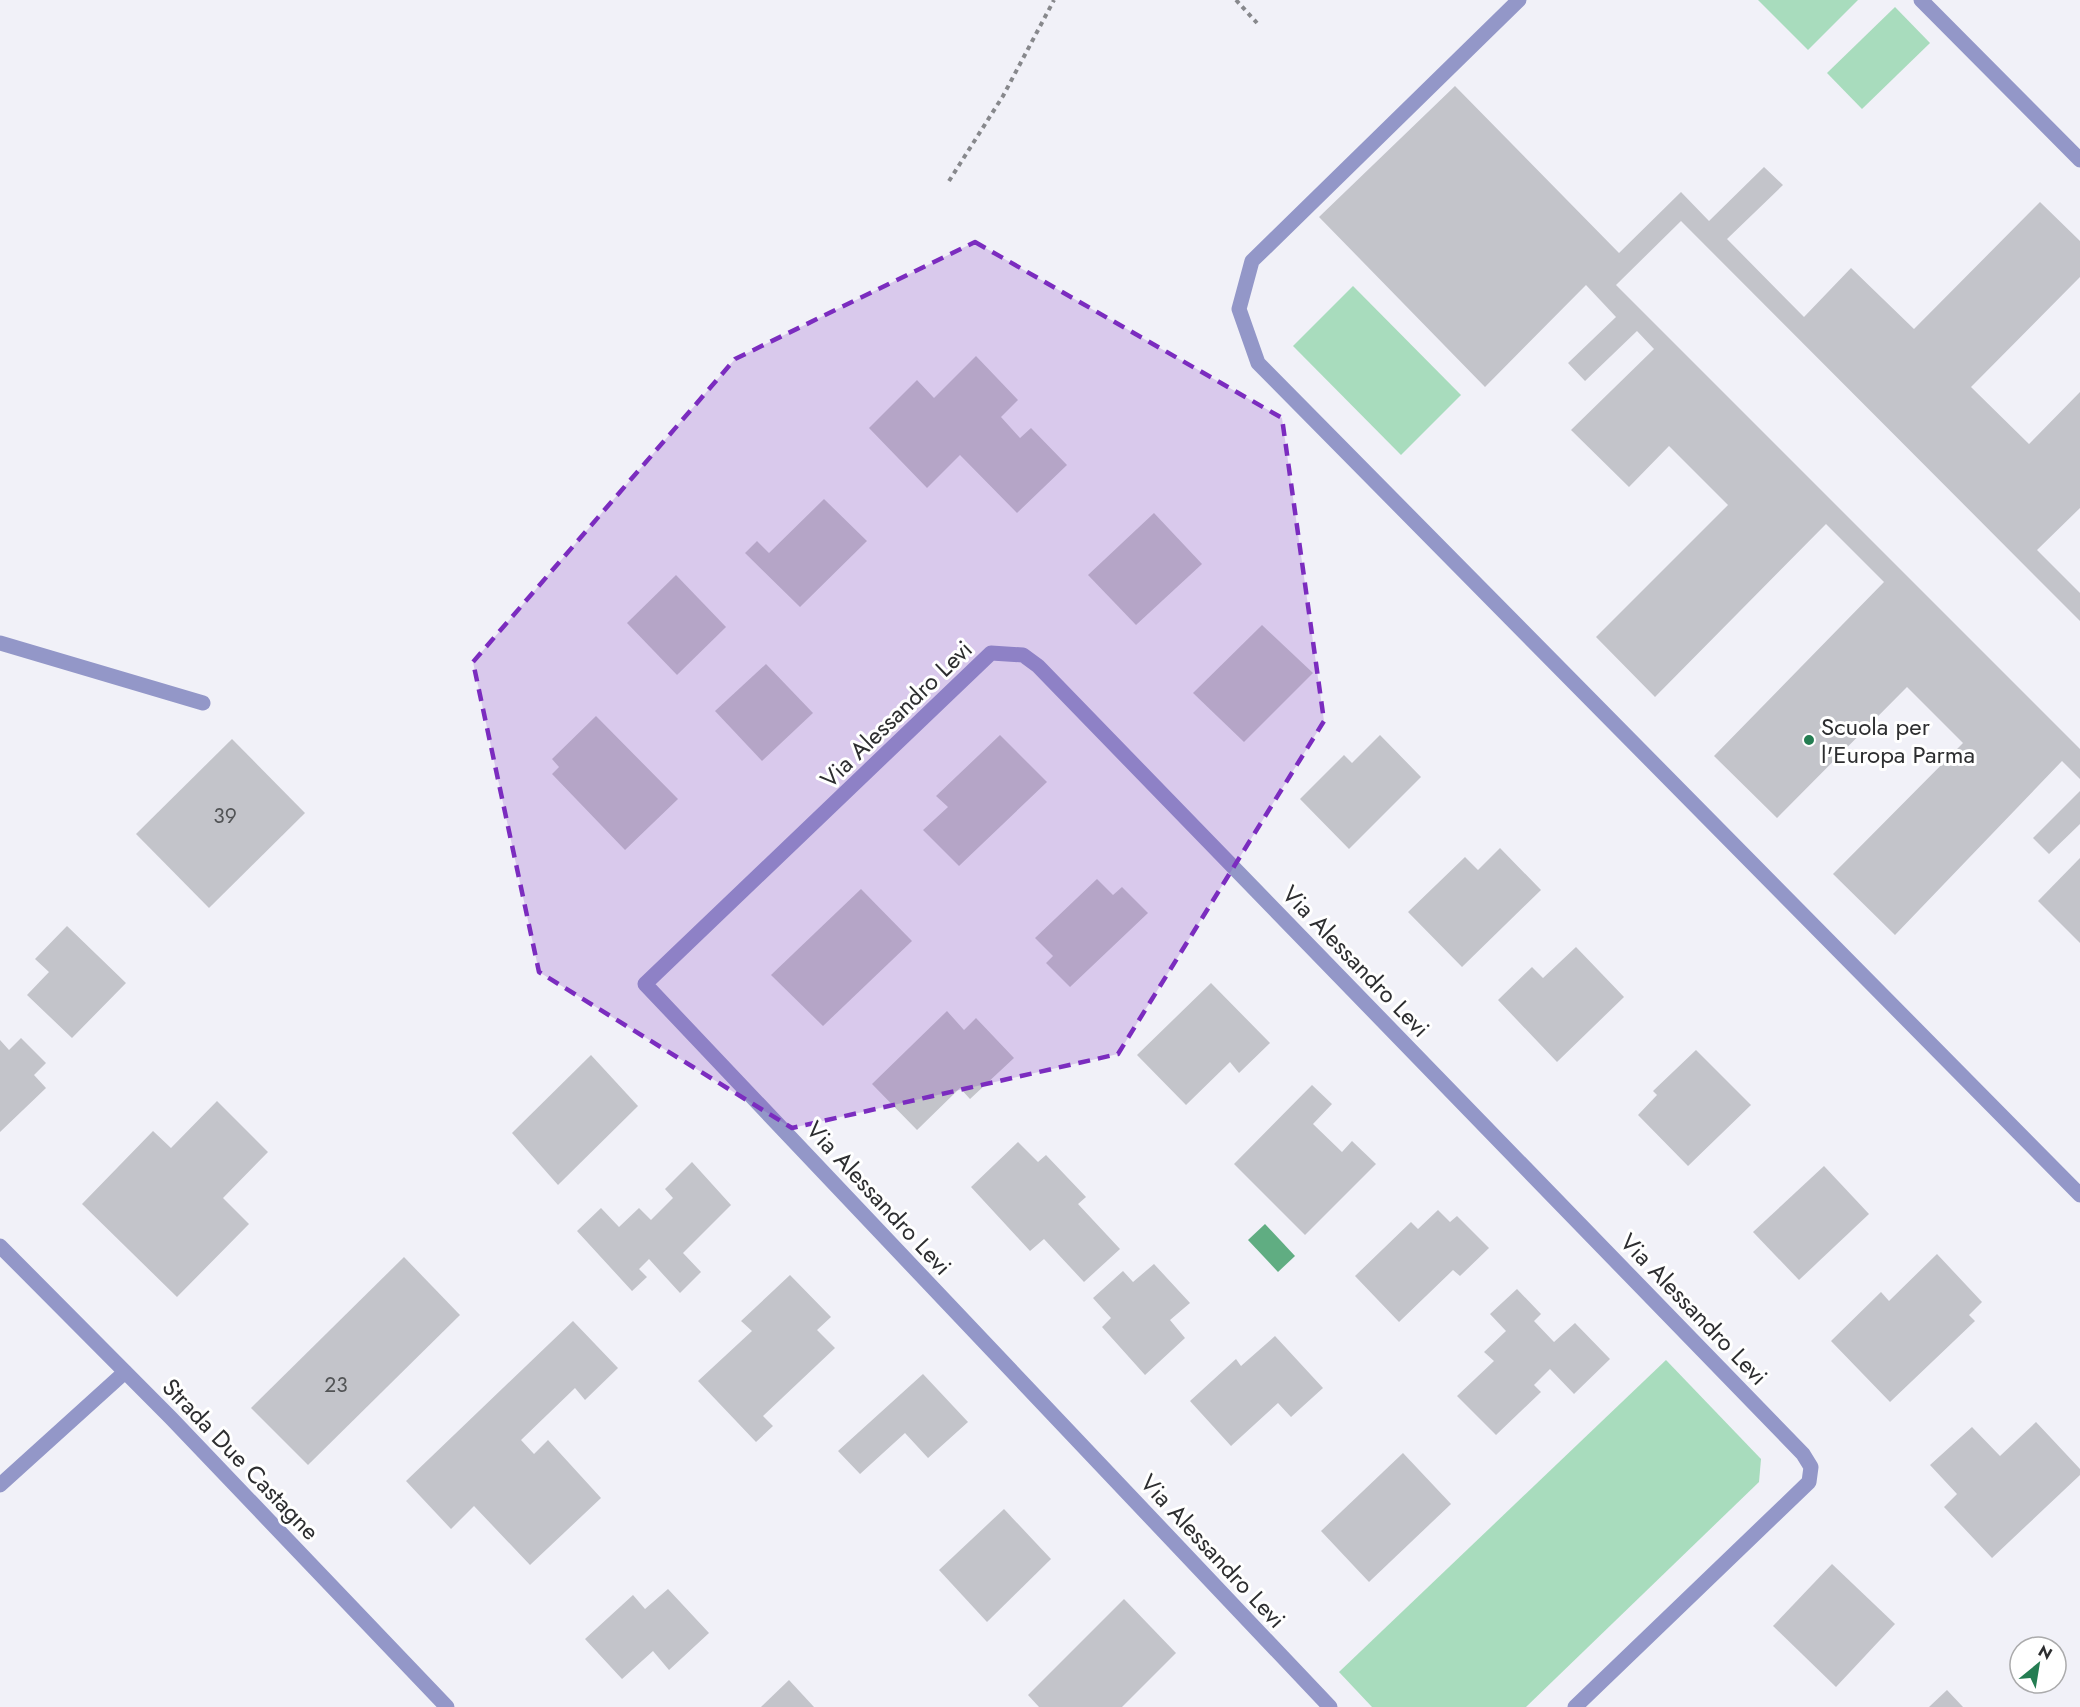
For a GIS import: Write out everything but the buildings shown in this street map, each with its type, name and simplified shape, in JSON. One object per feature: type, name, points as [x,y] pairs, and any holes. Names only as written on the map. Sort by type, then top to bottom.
[{"type":"street","points":[[1519,0],[1252,261],[1239,309],[1258,363],[2080,1195]]},
{"type":"street","points":[[1921,0],[2080,160]]},
{"type":"street","points":[[0,643],[203,704]]},
{"type":"street","name":"Via Alessandro Levi","points":[[1330,1707],[645,984],[991,653],[1023,655],[1038,666],[1803,1454],[1811,1467],[1809,1482],[1575,1707]]},
{"type":"street","name":"Strada Due Castagne","points":[[0,1246],[171,1418],[447,1707]]},
{"type":"street","points":[[0,1485],[125,1372]]},
{"type":"path","points":[[949,181],[1003,96],[1054,0]]},
{"type":"path","points":[[1236,0],[1257,23]]},
{"type":"highlighted area","points":[[975,242],[1282,418],[1324,721],[1118,1054],[792,1128],[539,972],[473,662],[735,359]]},
{"type":"shaded area","points":[[1758,0],[1858,0],[1808,50]]},
{"type":"shaded area","points":[[1895,7],[1930,43],[1862,109],[1827,73]]},
{"type":"shaded area","points":[[1353,286],[1461,395],[1401,455],[1293,346]]},
{"type":"shaded area","points":[[1265,1224],[1295,1256],[1278,1272],[1248,1240]]},
{"type":"shaded area","points":[[1666,1360],[1761,1459],[1759,1482],[1526,1707],[1372,1707],[1339,1672]]},
{"type":"place","name":"Scuola per l'Europa Parma","points":[[1809,740]]}]
